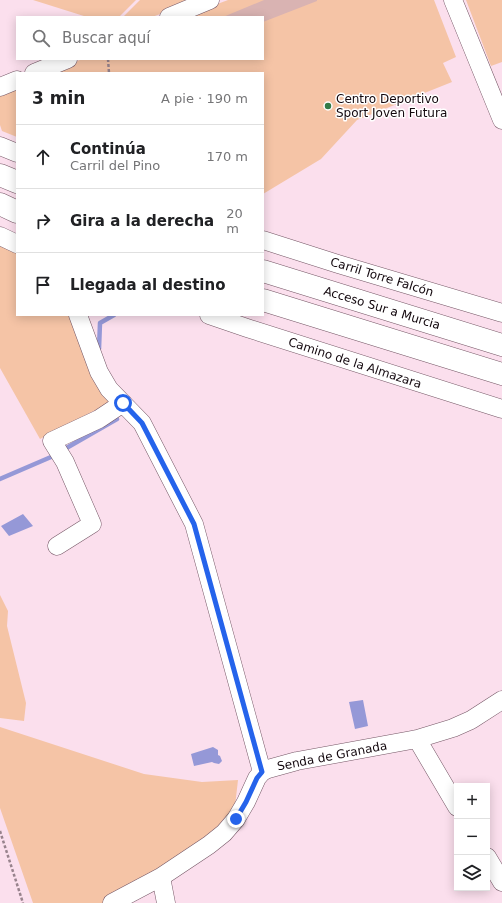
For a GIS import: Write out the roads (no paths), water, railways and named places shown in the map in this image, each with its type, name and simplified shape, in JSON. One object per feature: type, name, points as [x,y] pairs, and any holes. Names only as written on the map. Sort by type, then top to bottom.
[{"type":"highway","points":[[0,174],[16,182]]},
{"type":"highway","points":[[0,204],[16,212]]},
{"type":"highway","name":"Acceso Sur a Murcia","points":[[264,271],[502,345]]},
{"type":"highway","points":[[264,300],[502,374]]},
{"type":"street","points":[[171,16],[210,0]]},
{"type":"street","points":[[453,0],[502,120]]},
{"type":"street","points":[[36,72],[66,60]]},
{"type":"street","points":[[0,87],[16,80]]},
{"type":"street","points":[[0,146],[16,153]]},
{"type":"street","points":[[0,236],[16,244]]},
{"type":"street","name":"Carril Torre Falcón","points":[[264,240],[338,264],[502,312]]},
{"type":"street","points":[[78,316],[99,372],[109,389],[142,423],[194,524],[262,772]]},
{"type":"street","name":"Camino de la Almazara","points":[[212,316],[502,409]]},
{"type":"street","points":[[57,546],[92,524],[65,462],[52,441],[99,420],[123,403]]},
{"type":"street","name":"Senda de Granada","points":[[112,903],[160,877],[209,845],[224,833],[236,819],[257,778],[262,772],[278,765],[417,739],[471,720],[502,700]]},
{"type":"street","points":[[417,739],[454,802]]},
{"type":"street","points":[[490,862],[502,882]]},
{"type":"street","points":[[160,877],[166,903]]},
{"type":"water","points":[[23,514],[33,526],[9,536],[1,526]]},
{"type":"water","points":[[363,700],[368,726],[355,729],[349,702]]},
{"type":"water","points":[[213,747],[218,750],[218,755],[222,761],[219,764],[212,762],[194,766],[191,754]]},
{"type":"waterway","points":[[99,349],[100,323],[112,316]]},
{"type":"waterway","points":[[63,450],[117,419]]},
{"type":"waterway","points":[[0,479],[51,457]]},
{"type":"place","name":"Centro Deportivo Sport Joven Futura","points":[[328,106]]}]
